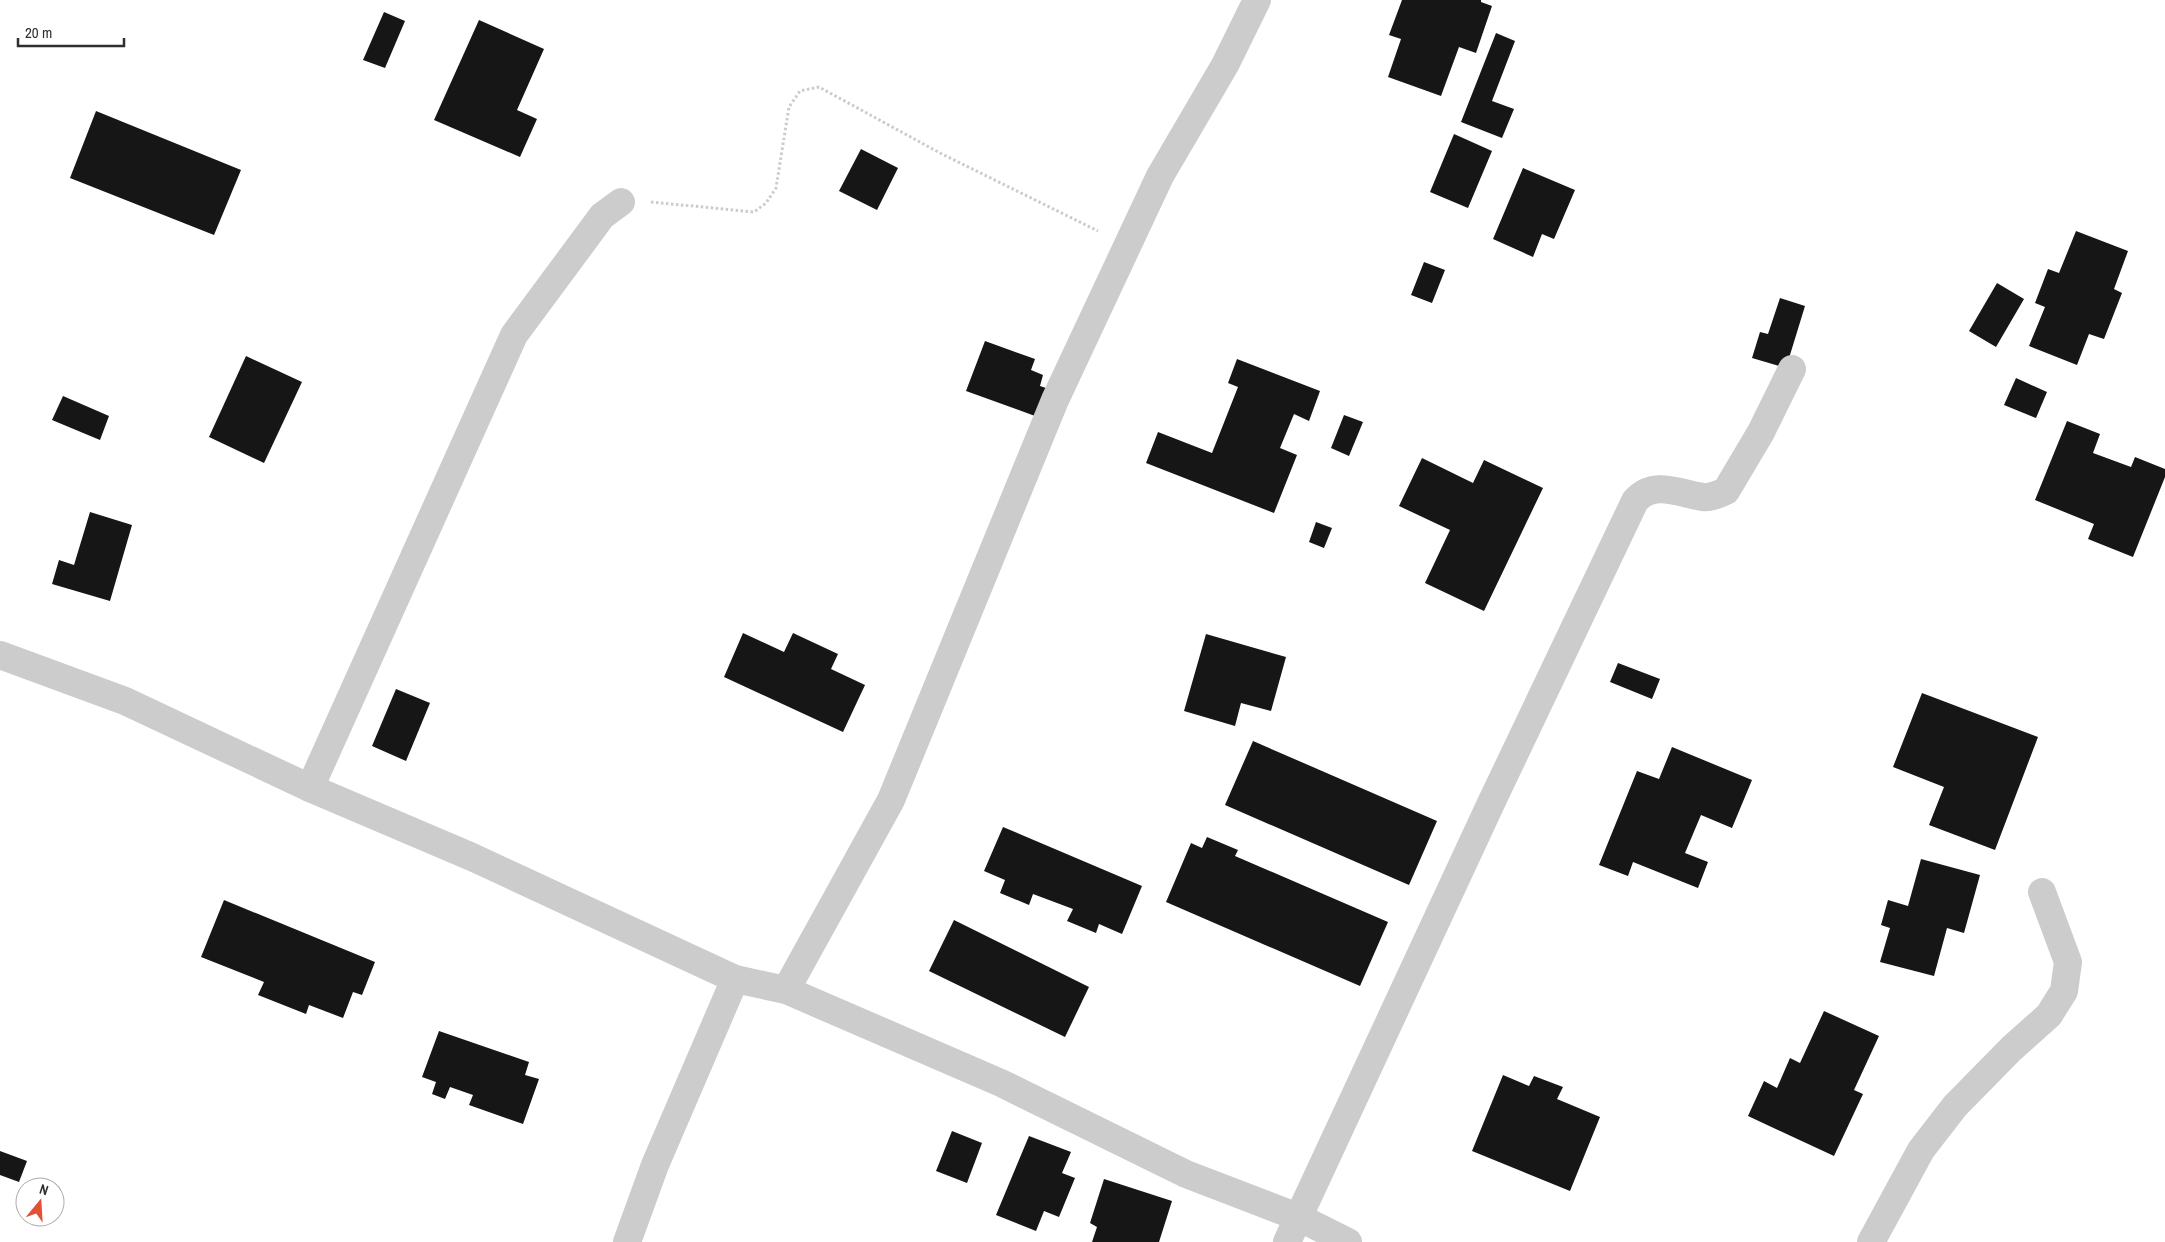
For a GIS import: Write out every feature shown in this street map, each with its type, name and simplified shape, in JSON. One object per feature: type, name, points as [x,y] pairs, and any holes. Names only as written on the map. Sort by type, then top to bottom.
[{"type":"street","points":[[786,990],[891,800],[1055,400],[1160,176],[1225,65],[1257,0]]},
{"type":"street","points":[[310,788],[514,335],[602,216],[621,202]]},
{"type":"street","points":[[1287,1242],[1488,810],[1635,501],[1641,494],[1649,491],[1667,489],[1704,498],[1726,491],[1761,432],[1792,369]]},
{"type":"street","points":[[0,655],[125,700],[310,788],[472,857],[735,979],[786,990],[1002,1083],[1186,1174],[1298,1217],[1348,1242]]},
{"type":"street","points":[[1871,1242],[1921,1150],[1954,1106],[2011,1049],[2049,1015],[2064,991],[2068,962],[2042,892]]},
{"type":"street","points":[[627,1242],[654,1165],[735,979]]},
{"type":"path","points":[[621,202],[639,200],[754,212],[766,204],[776,188],[789,107],[800,91],[819,87],[940,153],[1128,246]]},
{"type":"building","points":[[1402,0],[1481,0],[1481,2],[1492,6],[1476,53],[1459,47],[1441,96],[1388,77],[1401,39],[1389,35]]},
{"type":"building","points":[[384,12],[405,21],[385,68],[363,60]]},
{"type":"building","points":[[479,20],[544,49],[517,110],[537,119],[520,157],[434,120]]},
{"type":"building","points":[[1496,33],[1515,41],[1492,101],[1514,109],[1502,138],[1461,122]]},
{"type":"building","points":[[96,111],[241,170],[214,235],[70,178]]},
{"type":"building","points":[[1454,134],[1492,151],[1468,208],[1430,192]]},
{"type":"building","points":[[861,149],[898,168],[877,210],[839,191]]},
{"type":"building","points":[[1523,168],[1575,190],[1554,239],[1542,234],[1533,257],[1493,239]]},
{"type":"building","points":[[2076,231],[2128,251],[2114,289],[2122,293],[2104,339],[2089,334],[2077,365],[2029,346],[2045,307],[2035,303],[2048,269],[2059,273]]},
{"type":"building","points":[[1424,262],[1445,270],[1432,303],[1411,295]]},
{"type":"building","points":[[1997,283],[2024,299],[1996,347],[1969,331]]},
{"type":"building","points":[[1780,298],[1805,306],[1786,368],[1752,358],[1760,332],[1768,334]]},
{"type":"building","points":[[985,341],[1035,359],[1031,370],[1043,375],[1040,386],[1046,388],[1035,416],[966,391]]},
{"type":"building","points":[[246,356],[302,382],[264,463],[209,437]]},
{"type":"building","points":[[1237,359],[1320,391],[1309,421],[1294,414],[1280,448],[1297,455],[1274,513],[1146,463],[1158,432],[1212,453],[1238,387],[1228,383]]},
{"type":"building","points":[[2016,378],[2047,392],[2036,418],[2004,405]]},
{"type":"building","points":[[63,396],[109,416],[100,440],[52,420]]},
{"type":"building","points":[[1344,415],[1363,422],[1349,456],[1331,448]]},
{"type":"building","points":[[2067,421],[2100,434],[2093,453],[2131,467],[2135,457],[2165,469],[2165,477],[2133,557],[2088,539],[2094,524],[2035,500]]},
{"type":"building","points":[[1422,458],[1473,483],[1484,460],[1543,488],[1484,611],[1425,583],[1450,530],[1399,506]]},
{"type":"building","points":[[90,512],[132,525],[110,601],[52,584],[59,560],[74,565]]},
{"type":"building","points":[[1316,522],[1332,528],[1324,548],[1309,542]]},
{"type":"building","points":[[743,633],[784,652],[793,633],[838,654],[831,669],[865,685],[843,732],[724,677]]},
{"type":"building","points":[[1206,634],[1286,657],[1271,711],[1241,703],[1235,726],[1184,711]]},
{"type":"building","points":[[1618,663],[1660,679],[1652,699],[1610,682]]},
{"type":"building","points":[[396,689],[430,703],[406,761],[372,746]]},
{"type":"building","points":[[1922,693],[2038,737],[1995,850],[1929,825],[1944,787],[1893,767]]},
{"type":"building","points":[[1253,741],[1437,821],[1409,885],[1225,805]]},
{"type":"building","points":[[1672,747],[1752,780],[1732,828],[1701,815],[1685,853],[1708,862],[1698,888],[1633,862],[1628,876],[1599,865],[1637,771],[1659,779]]},
{"type":"building","points":[[1003,827],[1142,886],[1122,934],[1099,924],[1096,933],[1067,921],[1073,909],[1033,894],[1029,905],[1000,893],[1005,880],[984,871]]},
{"type":"building","points":[[1207,837],[1238,850],[1235,856],[1388,922],[1360,986],[1166,902],[1191,843],[1202,848]]},
{"type":"building","points":[[1921,859],[1980,875],[1964,933],[1947,928],[1934,976],[1880,962],[1890,928],[1881,925],[1888,900],[1908,906]]},
{"type":"building","points":[[224,900],[375,962],[362,995],[353,992],[343,1018],[309,1005],[306,1014],[258,995],[264,982],[201,957]]},
{"type":"building","points":[[954,920],[1089,987],[1065,1037],[929,971]]},
{"type":"building","points":[[1824,1011],[1879,1036],[1854,1090],[1863,1094],[1834,1156],[1748,1116],[1764,1081],[1777,1088],[1790,1058],[1800,1063]]},
{"type":"building","points":[[439,1031],[529,1062],[525,1075],[539,1079],[523,1124],[469,1105],[473,1095],[450,1087],[445,1099],[432,1094],[436,1082],[422,1077]]},
{"type":"building","points":[[1503,1075],[1529,1086],[1534,1076],[1563,1087],[1557,1099],[1600,1117],[1570,1191],[1472,1151]]},
{"type":"building","points":[[952,1131],[982,1143],[967,1183],[936,1171]]},
{"type":"building","points":[[1029,1136],[1071,1152],[1062,1173],[1075,1178],[1059,1217],[1044,1211],[1036,1231],[996,1215]]},
{"type":"building","points":[[0,1151],[27,1161],[21,1177],[15,1177],[15,1181],[0,1175]]},
{"type":"building","points":[[1104,1179],[1172,1201],[1159,1242],[1092,1242],[1097,1227],[1090,1223]]}]
